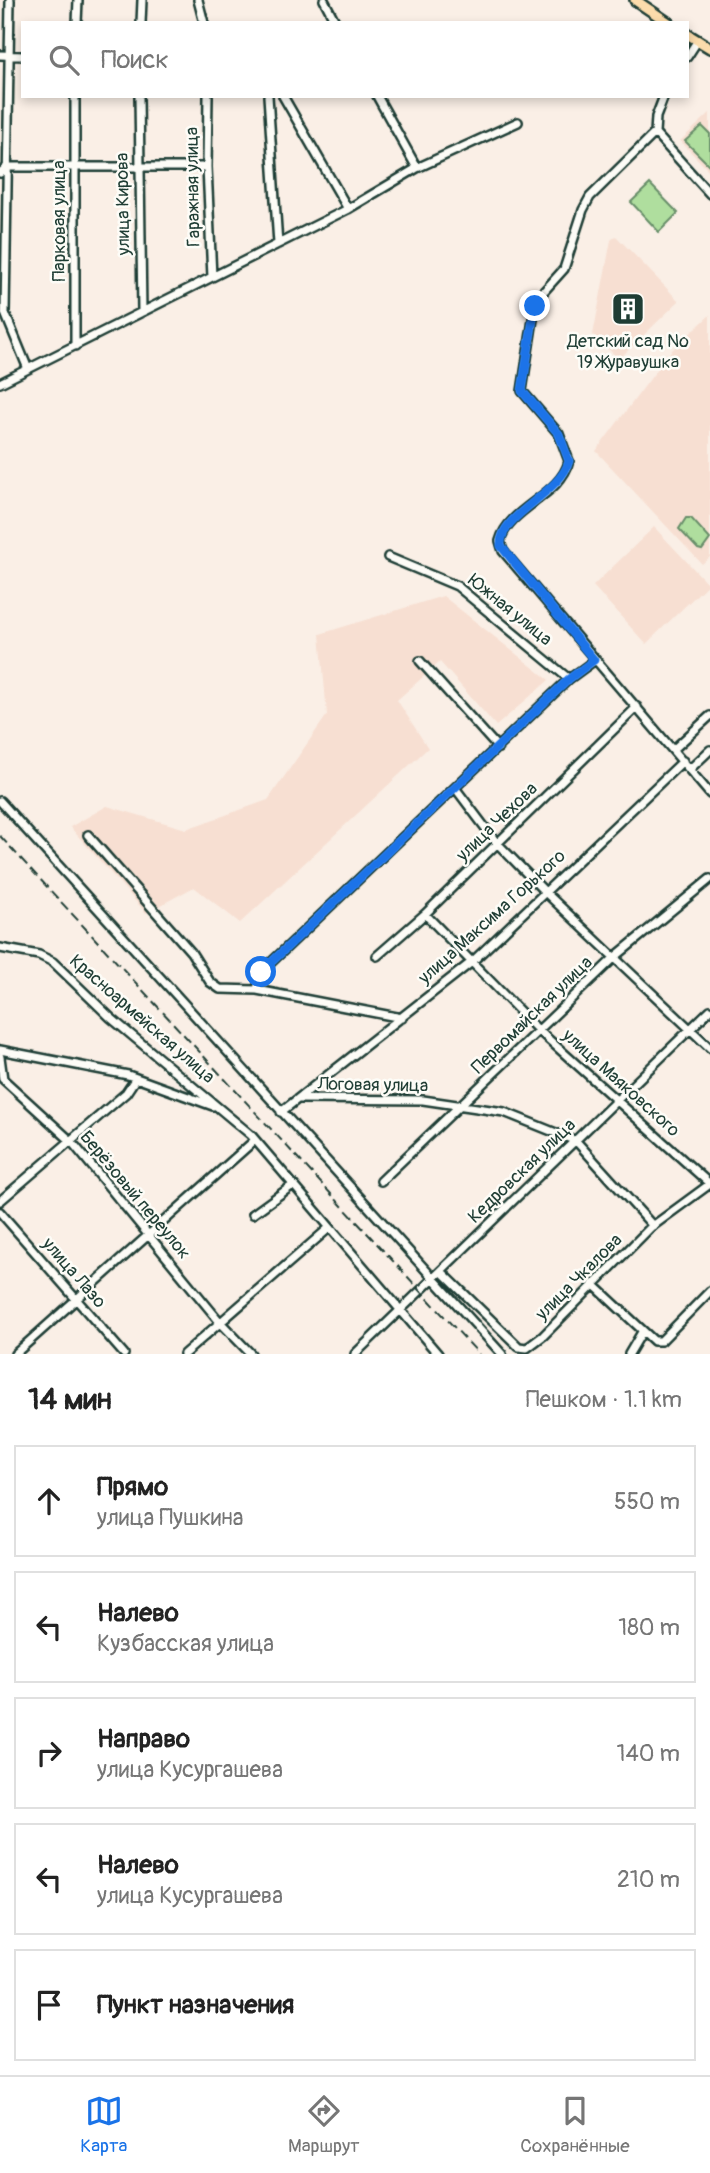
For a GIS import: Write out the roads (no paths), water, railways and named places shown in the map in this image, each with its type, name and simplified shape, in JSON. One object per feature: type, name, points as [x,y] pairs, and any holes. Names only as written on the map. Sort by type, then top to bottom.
[{"type":"main road","points":[[635,0],[666,21]]},
{"type":"main road","points":[[689,35],[710,48]]},
{"type":"main road","points":[[698,40],[710,37]]},
{"type":"street","points":[[10,0],[3,56],[5,313],[28,369]]},
{"type":"street","points":[[77,21],[78,0]]},
{"type":"street","points":[[141,21],[142,0]]},
{"type":"street","points":[[198,0],[203,21]]},
{"type":"street","points":[[324,0],[336,21]]},
{"type":"street","points":[[689,54],[698,40]]},
{"type":"street","points":[[3,56],[21,56]]},
{"type":"street","name":"Парковая улица","points":[[75,98],[75,346]]},
{"type":"street","name":"улица Кирова","points":[[139,98],[142,312]]},
{"type":"street","name":"Гаражная улица","points":[[208,98],[207,167],[212,277]]},
{"type":"street","points":[[268,98],[278,244]]},
{"type":"street","points":[[285,98],[348,209]]},
{"type":"street","points":[[378,98],[417,168]]},
{"type":"street","points":[[663,98],[656,117],[655,133],[590,197],[580,216],[564,269],[536,300],[522,391],[559,434],[569,461],[562,476],[507,527],[500,541],[503,551],[710,794]]},
{"type":"street","points":[[0,383],[348,209],[417,168],[518,122]]},
{"type":"street","points":[[655,133],[710,194]]},
{"type":"street","points":[[4,170],[207,167]]},
{"type":"street","name":"Южная улица","points":[[387,557],[457,586],[569,679]]},
{"type":"street","points":[[257,990],[261,972],[569,679],[594,660]]},
{"type":"street","points":[[420,661],[498,748]]},
{"type":"street","name":"улица Чехова","points":[[377,956],[425,914],[637,707]]},
{"type":"street","points":[[674,749],[710,716]]},
{"type":"street","points":[[690,769],[710,750]]},
{"type":"street","name":"улица Максима Горького","points":[[281,1112],[473,961],[683,761]]},
{"type":"street","points":[[456,789],[498,844],[544,892],[710,1048]]},
{"type":"street","points":[[0,801],[502,1354]]},
{"type":"street","points":[[88,835],[191,952],[210,982],[220,989],[257,990],[402,1018]]},
{"type":"street","name":"Первомайская улица","points":[[381,1181],[615,957],[710,879]]},
{"type":"street","name":"улица Маяковского","points":[[425,914],[537,1029],[710,1184]]},
{"type":"street","name":"Красноармейская улица","points":[[0,948],[39,954],[54,962],[111,1018],[255,1140],[439,1354]]},
{"type":"street","name":"Кедровская улица","points":[[355,1354],[710,1010]]},
{"type":"street","points":[[0,1050],[136,1077],[220,1109]]},
{"type":"street","name":"Берёзовый переулок","points":[[0,1057],[3,1079],[72,1142],[220,1322],[251,1354]]},
{"type":"street","points":[[0,1201],[126,1093],[136,1077]]},
{"type":"street","name":"Логовая улица","points":[[300,1099],[423,1100],[504,1112],[576,1141],[653,1226]]},
{"type":"street","points":[[15,1354],[255,1140]]},
{"type":"street","name":"улица Чкалова","points":[[442,1272],[519,1347],[527,1348],[543,1336],[653,1226],[710,1184]]},
{"type":"street","points":[[253,1214],[293,1185]]},
{"type":"street","name":"улица Лазо","points":[[0,1212],[124,1354]]},
{"type":"street","points":[[184,1354],[329,1228]]},
{"type":"street","points":[[593,1284],[654,1341],[661,1341],[710,1290]]},
{"type":"street","points":[[629,1354],[642,1332]]},
{"type":"railway","points":[[0,836],[479,1354]]},
{"type":"place","name":"Детский сад № 19 Журавушка","points":[[628,309]]}]
